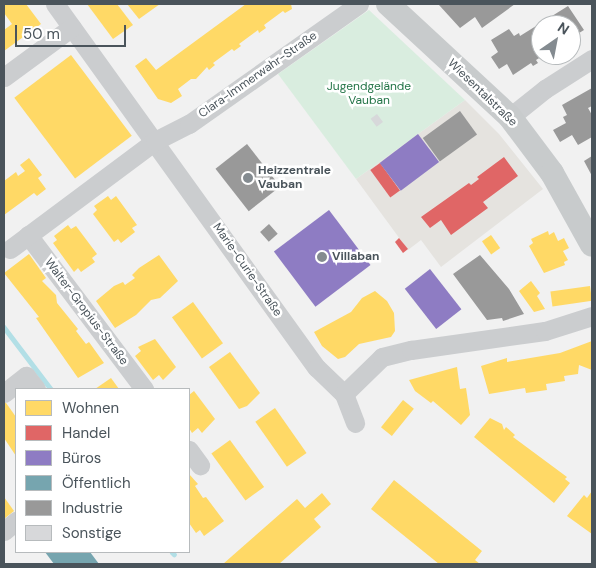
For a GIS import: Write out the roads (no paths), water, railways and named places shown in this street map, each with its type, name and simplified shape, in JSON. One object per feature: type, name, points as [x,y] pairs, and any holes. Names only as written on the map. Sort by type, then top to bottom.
[{"type":"main road","name":"Wiesentalstraße","points":[[388,4],[510,117],[552,173],[592,245]]},
{"type":"street","name":"Marie-Curie-Straße","points":[[55,4],[317,368],[344,394],[355,422]]},
{"type":"street","name":"Clara-Immerwahr-Straße","points":[[155,141],[189,124],[359,4]]},
{"type":"street","points":[[4,77],[72,27]]},
{"type":"street","points":[[510,117],[545,89],[592,59]]},
{"type":"street","points":[[10,249],[155,141]]},
{"type":"street","name":"Walter-Gropius-Straße","points":[[28,235],[143,388]]},
{"type":"street","points":[[344,394],[382,357],[410,350],[544,331],[592,316]]},
{"type":"street","points":[[4,392],[26,376],[35,388]]},
{"type":"street","points":[[190,451],[200,465]]},
{"type":"street","points":[[4,531],[15,522]]},
{"type":"waterway","points":[[4,327],[50,388]]},
{"type":"place","name":"Heizzentrale Vauban","points":[[248,178]]},
{"type":"place","name":"Villaban","points":[[322,257]]},
{"type":"park label","name":"Jugendgelände Vauban","points":[[369,94]]}]
